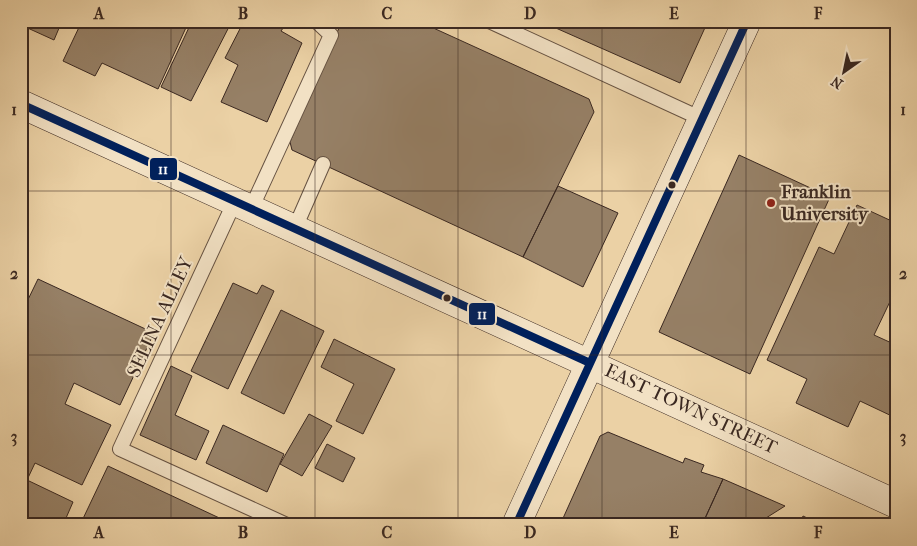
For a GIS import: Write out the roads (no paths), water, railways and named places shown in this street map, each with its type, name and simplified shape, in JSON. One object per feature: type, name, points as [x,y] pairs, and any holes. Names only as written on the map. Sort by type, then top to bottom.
[{"type":"street","points":[[516,525],[747,21]]},
{"type":"street","name":"EAST TOWN STREET","points":[[21,104],[896,504]]},
{"type":"lane","name":"SELINA ALLEY","points":[[287,525],[120,449],[330,35],[316,21]]},
{"type":"lane","points":[[489,21],[702,119]]},
{"type":"lane","points":[[295,228],[323,164]]},
{"type":"place","name":"Franklin University","points":[[771,203]]}]
